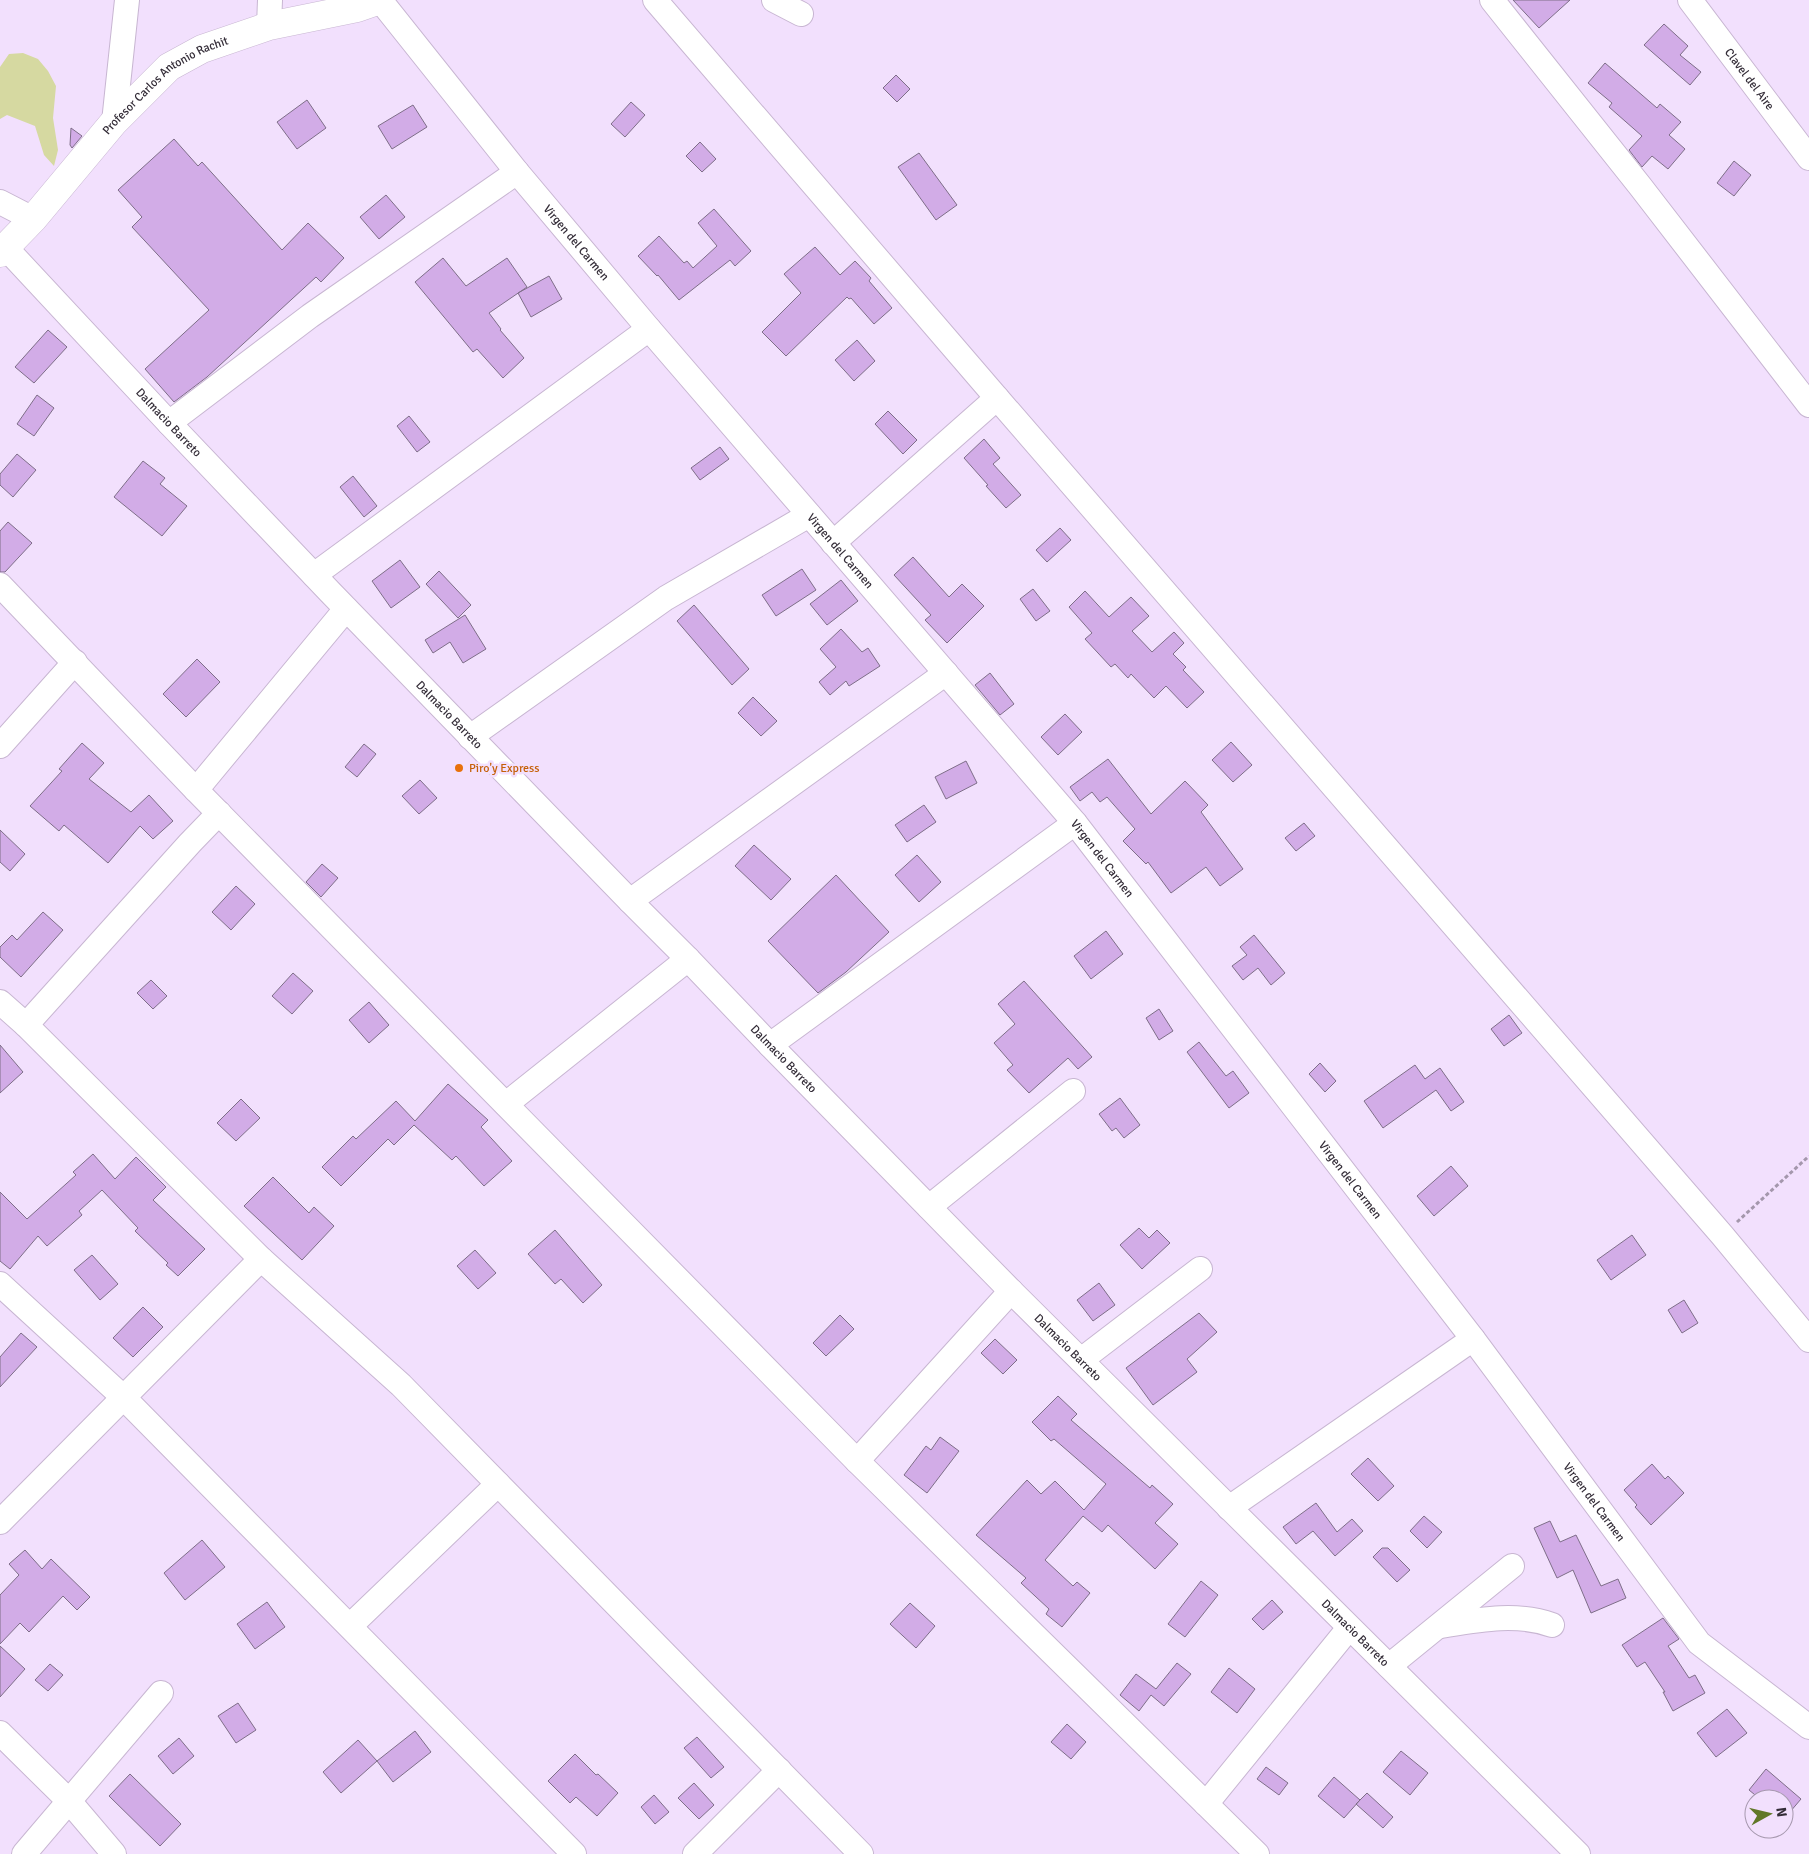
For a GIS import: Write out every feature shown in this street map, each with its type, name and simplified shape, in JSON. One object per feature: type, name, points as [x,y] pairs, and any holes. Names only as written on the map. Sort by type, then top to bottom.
[{"type":"main road","name":"Profesor Carlos Antonio Rachit","points":[[2,250],[33,219],[114,122],[170,68],[270,13],[357,8],[380,0]]},
{"type":"street","points":[[114,122],[127,0]]},
{"type":"street","name":"Virgen del Carmen","points":[[380,0],[517,172],[649,330],[1075,824],[1473,1339],[1699,1643],[1809,1727]]},
{"type":"street","points":[[655,0],[996,398],[1722,1235],[1809,1340]]},
{"type":"street","points":[[774,0],[801,14]]},
{"type":"street","points":[[1492,0],[1640,186],[1809,405]]},
{"type":"street","name":"Clavel del Aire","points":[[1690,0],[1809,158]]},
{"type":"street","points":[[169,423],[310,316],[517,172]]},
{"type":"street","points":[[0,202],[33,219]]},
{"type":"street","name":"Dalmacio Barreto","points":[[2,250],[470,737],[1011,1291],[1578,1854]]},
{"type":"street","points":[[314,576],[649,330]]},
{"type":"street","points":[[833,543],[996,398]]},
{"type":"street","points":[[470,737],[666,598],[809,515]]},
{"type":"street","points":[[0,585],[219,814],[857,1460],[1257,1854]]},
{"type":"street","points":[[196,790],[346,609]]},
{"type":"street","points":[[0,746],[75,662]]},
{"type":"street","points":[[630,901],[946,673]]},
{"type":"street","points":[[26,1025],[190,843],[219,814]]},
{"type":"street","points":[[770,1045],[1075,824]]},
{"type":"street","points":[[506,1104],[688,959]]},
{"type":"street","points":[[0,1002],[26,1025],[261,1259],[401,1385],[861,1854]]},
{"type":"street","points":[[929,1206],[1073,1091]]},
{"type":"street","points":[[0,1522],[261,1259]]},
{"type":"street","points":[[1081,1360],[1200,1268]]},
{"type":"street","points":[[0,1284],[123,1397],[574,1854]]},
{"type":"street","points":[[857,1460],[1011,1291]]},
{"type":"street","points":[[1229,1508],[1473,1339]]},
{"type":"street","points":[[350,1626],[498,1484]]},
{"type":"street","points":[[1389,1666],[1512,1566]]},
{"type":"street","points":[[1439,1627],[1487,1619],[1530,1618],[1552,1625]]},
{"type":"street","points":[[1206,1804],[1349,1628]]},
{"type":"street","points":[[24,1854],[161,1693]]},
{"type":"street","points":[[0,1732],[70,1801],[114,1854]]},
{"type":"street","points":[[695,1854],[779,1770]]},
{"type":"path","points":[[1722,1235],[1809,1156]]},
{"type":"green space","points":[[23,53],[38,59],[48,71],[56,86],[53,118],[58,150],[54,166],[44,155],[35,126],[7,115],[0,119],[0,67],[9,54]]},
{"type":"building","points":[[1513,0],[1570,0],[1539,28]]},
{"type":"building","points":[[1664,24],[1688,46],[1680,55],[1701,72],[1690,85],[1644,45]]},
{"type":"building","points":[[1605,63],[1657,108],[1660,104],[1681,122],[1669,135],[1685,149],[1668,169],[1652,156],[1642,167],[1629,150],[1642,136],[1609,107],[1612,103],[1588,83]]},
{"type":"building","points":[[896,75],[910,89],[897,102],[883,88]]},
{"type":"building","points":[[307,100],[326,128],[297,149],[277,122]]},
{"type":"building","points":[[631,102],[645,115],[625,137],[611,124]]},
{"type":"building","points":[[413,105],[427,127],[392,149],[378,126]]},
{"type":"building","points":[[71,128],[82,136],[72,148],[70,145]]},
{"type":"building","points":[[174,139],[198,166],[202,162],[282,250],[308,223],[344,258],[321,282],[316,277],[207,377],[174,402],[145,369],[209,310],[132,227],[142,217],[118,190]]},
{"type":"building","points":[[700,142],[716,159],[702,172],[686,156]]},
{"type":"building","points":[[919,153],[957,205],[936,220],[898,167]]},
{"type":"building","points":[[1734,161],[1751,175],[1734,196],[1717,183]]},
{"type":"building","points":[[386,195],[405,217],[379,239],[360,217]]},
{"type":"building","points":[[714,209],[751,251],[735,266],[730,260],[679,300],[658,275],[638,256],[659,236],[684,263],[687,261],[693,268],[717,246],[698,223]]},
{"type":"building","points":[[815,247],[840,275],[855,261],[871,278],[869,281],[892,308],[874,324],[851,298],[847,297],[786,356],[762,332],[801,293],[784,274]]},
{"type":"building","points":[[443,258],[466,286],[507,258],[527,287],[489,313],[500,330],[524,358],[503,378],[477,349],[473,352],[415,282]]},
{"type":"building","points":[[549,276],[562,299],[531,317],[518,293]]},
{"type":"building","points":[[48,330],[67,347],[34,383],[15,367]]},
{"type":"building","points":[[857,340],[875,361],[854,381],[835,360]]},
{"type":"building","points":[[37,395],[54,408],[34,436],[17,424]]},
{"type":"building","points":[[888,411],[917,440],[903,454],[875,424]]},
{"type":"building","points":[[409,416],[430,442],[417,452],[397,426]]},
{"type":"building","points":[[984,439],[1000,458],[993,464],[1021,495],[1006,508],[964,458]]},
{"type":"building","points":[[720,447],[729,459],[700,480],[691,468]]},
{"type":"building","points":[[17,454],[36,470],[13,497],[0,485],[0,474]]},
{"type":"building","points":[[143,461],[165,478],[160,484],[187,506],[162,536],[114,497]]},
{"type":"building","points":[[353,476],[377,506],[364,517],[340,487]]},
{"type":"building","points":[[8,522],[32,543],[5,572],[0,572],[0,531]]},
{"type":"building","points":[[1060,528],[1071,540],[1047,562],[1036,550]]},
{"type":"building","points":[[913,557],[949,597],[962,584],[984,606],[947,643],[925,620],[931,615],[894,575]]},
{"type":"building","points":[[400,560],[420,587],[391,608],[372,581]]},
{"type":"building","points":[[802,569],[816,590],[776,616],[762,595]]},
{"type":"building","points":[[439,571],[471,605],[458,618],[426,584]]},
{"type":"building","points":[[841,580],[858,601],[827,625],[810,604]]},
{"type":"building","points":[[1033,589],[1050,611],[1036,621],[1020,599]]},
{"type":"building","points":[[1085,591],[1109,617],[1131,597],[1149,616],[1132,631],[1152,652],[1174,632],[1184,643],[1173,654],[1186,667],[1183,670],[1204,692],[1187,708],[1166,686],[1154,698],[1131,674],[1128,678],[1115,664],[1111,667],[1085,639],[1092,633],[1069,607]]},
{"type":"building","points":[[694,605],[749,669],[732,685],[677,621]]},
{"type":"building","points":[[465,615],[486,649],[463,663],[450,642],[433,653],[425,640]]},
{"type":"building","points":[[841,629],[862,652],[868,648],[880,666],[849,686],[846,681],[830,695],[819,682],[836,667],[820,649]]},
{"type":"building","points":[[197,659],[220,682],[186,717],[163,694]]},
{"type":"building","points":[[990,673],[1014,704],[1000,715],[975,685]]},
{"type":"building","points":[[753,697],[777,721],[761,736],[738,713]]},
{"type":"building","points":[[1065,714],[1082,732],[1058,755],[1041,737]]},
{"type":"building","points":[[1231,742],[1252,765],[1233,782],[1212,760]]},
{"type":"building","points":[[82,743],[104,763],[89,779],[131,812],[149,795],[173,821],[153,839],[140,826],[108,863],[64,825],[59,831],[30,806],[62,771],[59,769]]},
{"type":"building","points":[[364,744],[376,754],[357,777],[345,767]]},
{"type":"building","points":[[1108,759],[1151,814],[1185,781],[1208,805],[1201,812],[1243,869],[1220,886],[1206,867],[1171,893],[1148,862],[1146,864],[1123,841],[1135,829],[1107,797],[1100,802],[1092,792],[1080,801],[1070,787]]},
{"type":"building","points":[[966,761],[977,783],[946,799],[935,777]]},
{"type":"building","points":[[420,780],[437,798],[419,814],[402,796]]},
{"type":"building","points":[[924,805],[936,822],[907,842],[895,825]]},
{"type":"building","points":[[1304,823],[1315,836],[1296,851],[1285,838]]},
{"type":"building","points":[[0,830],[25,854],[10,871],[0,862]]},
{"type":"building","points":[[754,845],[791,879],[771,900],[735,866]]},
{"type":"building","points":[[917,855],[941,882],[919,902],[895,875]]},
{"type":"building","points":[[322,864],[338,878],[321,897],[306,882]]},
{"type":"building","points":[[836,875],[889,932],[846,972],[818,993],[768,941]]},
{"type":"building","points":[[236,886],[255,904],[231,930],[212,912]]},
{"type":"building","points":[[43,912],[63,930],[21,977],[0,957],[0,947],[12,935],[17,940]]},
{"type":"building","points":[[1106,931],[1123,954],[1091,979],[1074,956]]},
{"type":"building","points":[[1254,935],[1285,973],[1271,985],[1258,968],[1243,980],[1232,966],[1247,955],[1240,947]]},
{"type":"building","points":[[293,973],[313,991],[292,1014],[272,996]]},
{"type":"building","points":[[151,980],[167,996],[153,1009],[137,993]]},
{"type":"building","points":[[1024,981],[1092,1057],[1078,1069],[1068,1058],[1029,1093],[1007,1070],[1013,1065],[994,1043],[1015,1024],[998,1004]]},
{"type":"building","points":[[369,1002],[389,1025],[369,1043],[349,1020]]},
{"type":"building","points":[[1159,1009],[1173,1031],[1159,1040],[1146,1018]]},
{"type":"building","points":[[1509,1015],[1522,1033],[1504,1046],[1491,1029]]},
{"type":"building","points":[[1199,1042],[1226,1076],[1233,1071],[1249,1093],[1229,1108],[1187,1052]]},
{"type":"building","points":[[0,1045],[23,1072],[0,1093]]},
{"type":"building","points":[[1320,1063],[1336,1081],[1325,1092],[1309,1074]]},
{"type":"building","points":[[1415,1065],[1425,1079],[1440,1068],[1464,1102],[1451,1111],[1436,1090],[1383,1128],[1364,1101]]},
{"type":"building","points":[[448,1084],[488,1120],[481,1127],[512,1161],[484,1186],[456,1156],[452,1160],[414,1125],[394,1145],[388,1139],[341,1186],[322,1167],[353,1136],[356,1139],[396,1101],[415,1121]]},
{"type":"building","points":[[1120,1098],[1140,1125],[1124,1138],[1116,1128],[1112,1131],[1099,1114]]},
{"type":"building","points":[[241,1099],[260,1118],[236,1141],[217,1123]]},
{"type":"building","points":[[93,1154],[115,1179],[136,1157],[166,1187],[153,1200],[205,1249],[178,1276],[166,1265],[168,1263],[135,1231],[138,1228],[102,1190],[79,1211],[82,1215],[47,1246],[38,1236],[10,1269],[0,1261],[0,1192],[27,1219],[76,1175],[73,1172]]},
{"type":"building","points":[[1451,1166],[1468,1186],[1434,1216],[1417,1196]]},
{"type":"building","points":[[273,1177],[309,1213],[314,1207],[334,1226],[302,1260],[244,1206]]},
{"type":"building","points":[[1139,1228],[1149,1238],[1157,1230],[1170,1243],[1142,1269],[1120,1245]]},
{"type":"building","points":[[555,1230],[602,1285],[583,1303],[561,1279],[555,1284],[528,1254]]},
{"type":"building","points":[[1632,1235],[1646,1255],[1611,1280],[1597,1260]]},
{"type":"building","points":[[475,1250],[496,1273],[478,1289],[457,1266]]},
{"type":"building","points":[[92,1255],[118,1284],[100,1300],[74,1270]]},
{"type":"building","points":[[1099,1283],[1115,1305],[1093,1321],[1077,1300]]},
{"type":"building","points":[[1684,1300],[1698,1323],[1682,1333],[1668,1310]]},
{"type":"building","points":[[143,1307],[163,1327],[133,1357],[113,1338]]},
{"type":"building","points":[[1199,1313],[1217,1332],[1187,1359],[1197,1372],[1153,1405],[1126,1368]]},
{"type":"building","points":[[840,1315],[854,1329],[826,1356],[813,1343]]},
{"type":"building","points":[[21,1333],[37,1347],[0,1387],[0,1357]]},
{"type":"building","points":[[995,1339],[1017,1360],[1003,1374],[981,1353]]},
{"type":"building","points":[[1058,1396],[1077,1414],[1071,1420],[1150,1488],[1152,1485],[1173,1504],[1155,1523],[1178,1544],[1155,1569],[1108,1525],[1102,1532],[1083,1516],[1045,1560],[1073,1586],[1077,1582],[1090,1593],[1062,1627],[1046,1614],[1049,1609],[1021,1583],[1026,1578],[976,1535],[1027,1480],[1041,1494],[1055,1481],[1084,1510],[1106,1484],[1054,1439],[1051,1441],[1032,1422]]},
{"type":"building","points":[[940,1437],[959,1451],[927,1493],[904,1475],[926,1446],[931,1450]]},
{"type":"building","points":[[1368,1458],[1394,1486],[1378,1501],[1351,1474]]},
{"type":"building","points":[[1652,1464],[1665,1479],[1668,1476],[1684,1493],[1651,1525],[1635,1507],[1637,1505],[1624,1490]]},
{"type":"building","points":[[1316,1503],[1337,1532],[1352,1519],[1363,1531],[1335,1556],[1313,1531],[1296,1544],[1283,1527]]},
{"type":"building","points":[[1424,1516],[1442,1532],[1427,1548],[1410,1531]]},
{"type":"building","points":[[1550,1521],[1560,1542],[1576,1535],[1601,1586],[1618,1579],[1626,1598],[1591,1613],[1573,1570],[1557,1578],[1534,1528]]},
{"type":"building","points":[[202,1540],[225,1567],[185,1600],[164,1573]]},
{"type":"building","points":[[1382,1548],[1388,1548],[1410,1570],[1397,1582],[1373,1557]]},
{"type":"building","points":[[25,1550],[42,1569],[51,1559],[90,1597],[77,1610],[63,1596],[29,1632],[20,1623],[0,1644],[0,1595],[19,1575],[9,1564]]},
{"type":"building","points":[[1201,1581],[1218,1595],[1185,1637],[1168,1624]]},
{"type":"building","points":[[1272,1600],[1283,1612],[1263,1630],[1252,1619]]},
{"type":"building","points":[[267,1602],[285,1627],[255,1649],[237,1624]]},
{"type":"building","points":[[910,1603],[935,1626],[916,1648],[890,1624]]},
{"type":"building","points":[[1663,1618],[1679,1639],[1668,1646],[1689,1678],[1695,1675],[1705,1693],[1673,1711],[1663,1692],[1665,1692],[1645,1662],[1637,1667],[1622,1645]]},
{"type":"building","points":[[0,1646],[25,1669],[0,1697]]},
{"type":"building","points":[[1177,1663],[1191,1674],[1164,1706],[1151,1695],[1139,1711],[1120,1695],[1136,1674],[1156,1689]]},
{"type":"building","points":[[50,1664],[63,1675],[48,1691],[35,1680]]},
{"type":"building","points":[[1229,1668],[1255,1689],[1237,1713],[1211,1692]]},
{"type":"building","points":[[238,1703],[256,1730],[236,1743],[218,1716]]},
{"type":"building","points":[[1727,1709],[1747,1733],[1716,1757],[1697,1733]]},
{"type":"building","points":[[1067,1724],[1086,1742],[1071,1759],[1051,1742]]},
{"type":"building","points":[[415,1731],[431,1752],[393,1782],[377,1761]]},
{"type":"building","points":[[697,1737],[724,1767],[711,1778],[684,1748]]},
{"type":"building","points":[[179,1738],[194,1756],[173,1774],[158,1756]]},
{"type":"building","points":[[358,1740],[377,1761],[341,1793],[323,1772]]},
{"type":"building","points":[[1401,1751],[1428,1773],[1410,1795],[1383,1772]]},
{"type":"building","points":[[575,1754],[618,1793],[597,1816],[576,1797],[570,1803],[548,1781]]},
{"type":"building","points":[[1266,1767],[1288,1783],[1279,1795],[1257,1779]]},
{"type":"building","points":[[1766,1769],[1789,1789],[1750,1789]]},
{"type":"building","points":[[130,1774],[181,1824],[160,1846],[109,1796]]},
{"type":"building","points":[[1334,1777],[1360,1800],[1344,1818],[1318,1796]]},
{"type":"building","points":[[694,1783],[714,1805],[699,1819],[678,1798]]},
{"type":"building","points":[[1367,1793],[1393,1817],[1383,1828],[1356,1804]]},
{"type":"building","points":[[1794,1793],[1801,1799],[1794,1807]]},
{"type":"building","points":[[654,1795],[669,1812],[655,1824],[641,1807]]},
{"type":"place","name":"Piro'y Express","points":[[459,768]]}]
